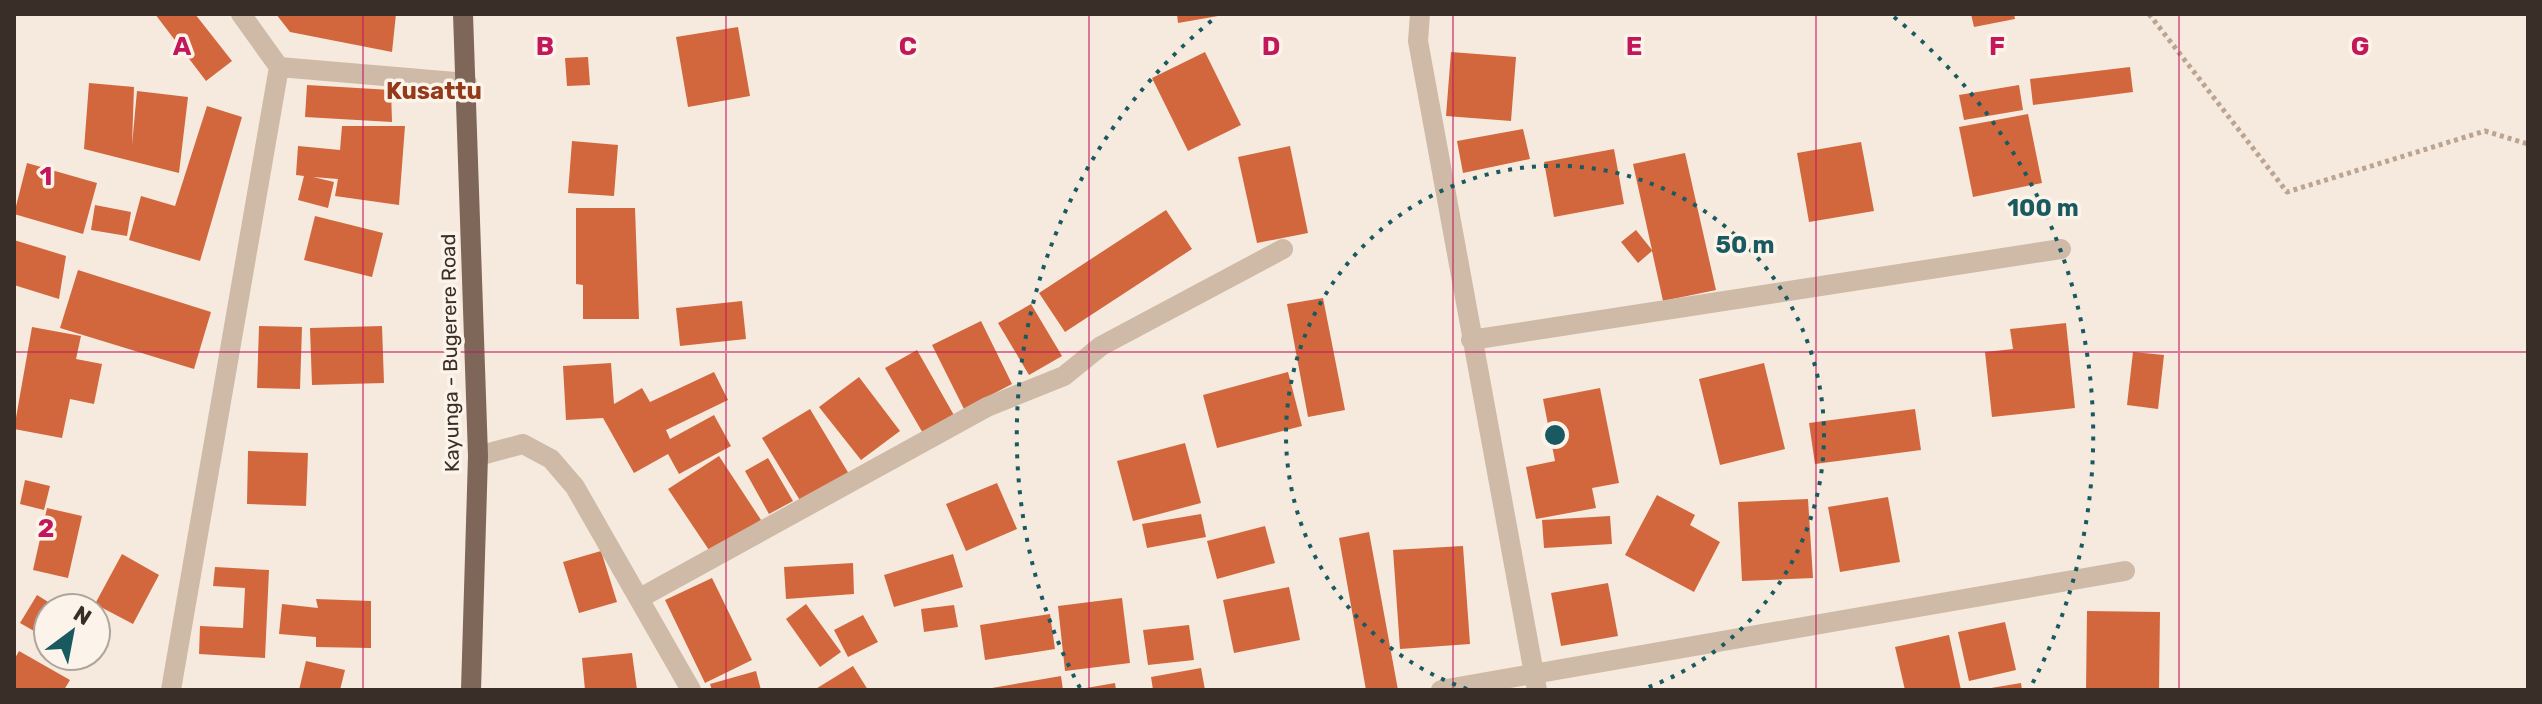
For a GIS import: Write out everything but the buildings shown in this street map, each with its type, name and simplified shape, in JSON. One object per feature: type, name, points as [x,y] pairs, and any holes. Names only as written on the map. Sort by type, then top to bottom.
[{"type":"main road","name":"Kayunga - Bugerere Road","points":[[463,14],[478,456],[471,690]]},
{"type":"street","points":[[171,690],[279,67],[241,14]]},
{"type":"street","points":[[1420,14],[1418,41],[1535,682]]},
{"type":"street","points":[[279,67],[467,83]]},
{"type":"street","points":[[640,598],[987,407],[1064,376],[1101,346],[1283,249]]},
{"type":"street","points":[[1471,340],[2061,249]]},
{"type":"street","points":[[478,456],[523,444],[551,459],[575,487],[691,690]]},
{"type":"street","points":[[1441,690],[1535,682],[2125,571]]},
{"type":"path","points":[[2149,14],[2287,192],[2485,131],[2528,144]]},
{"type":"district","name":"Kusattu","points":[[434,91]]}]
